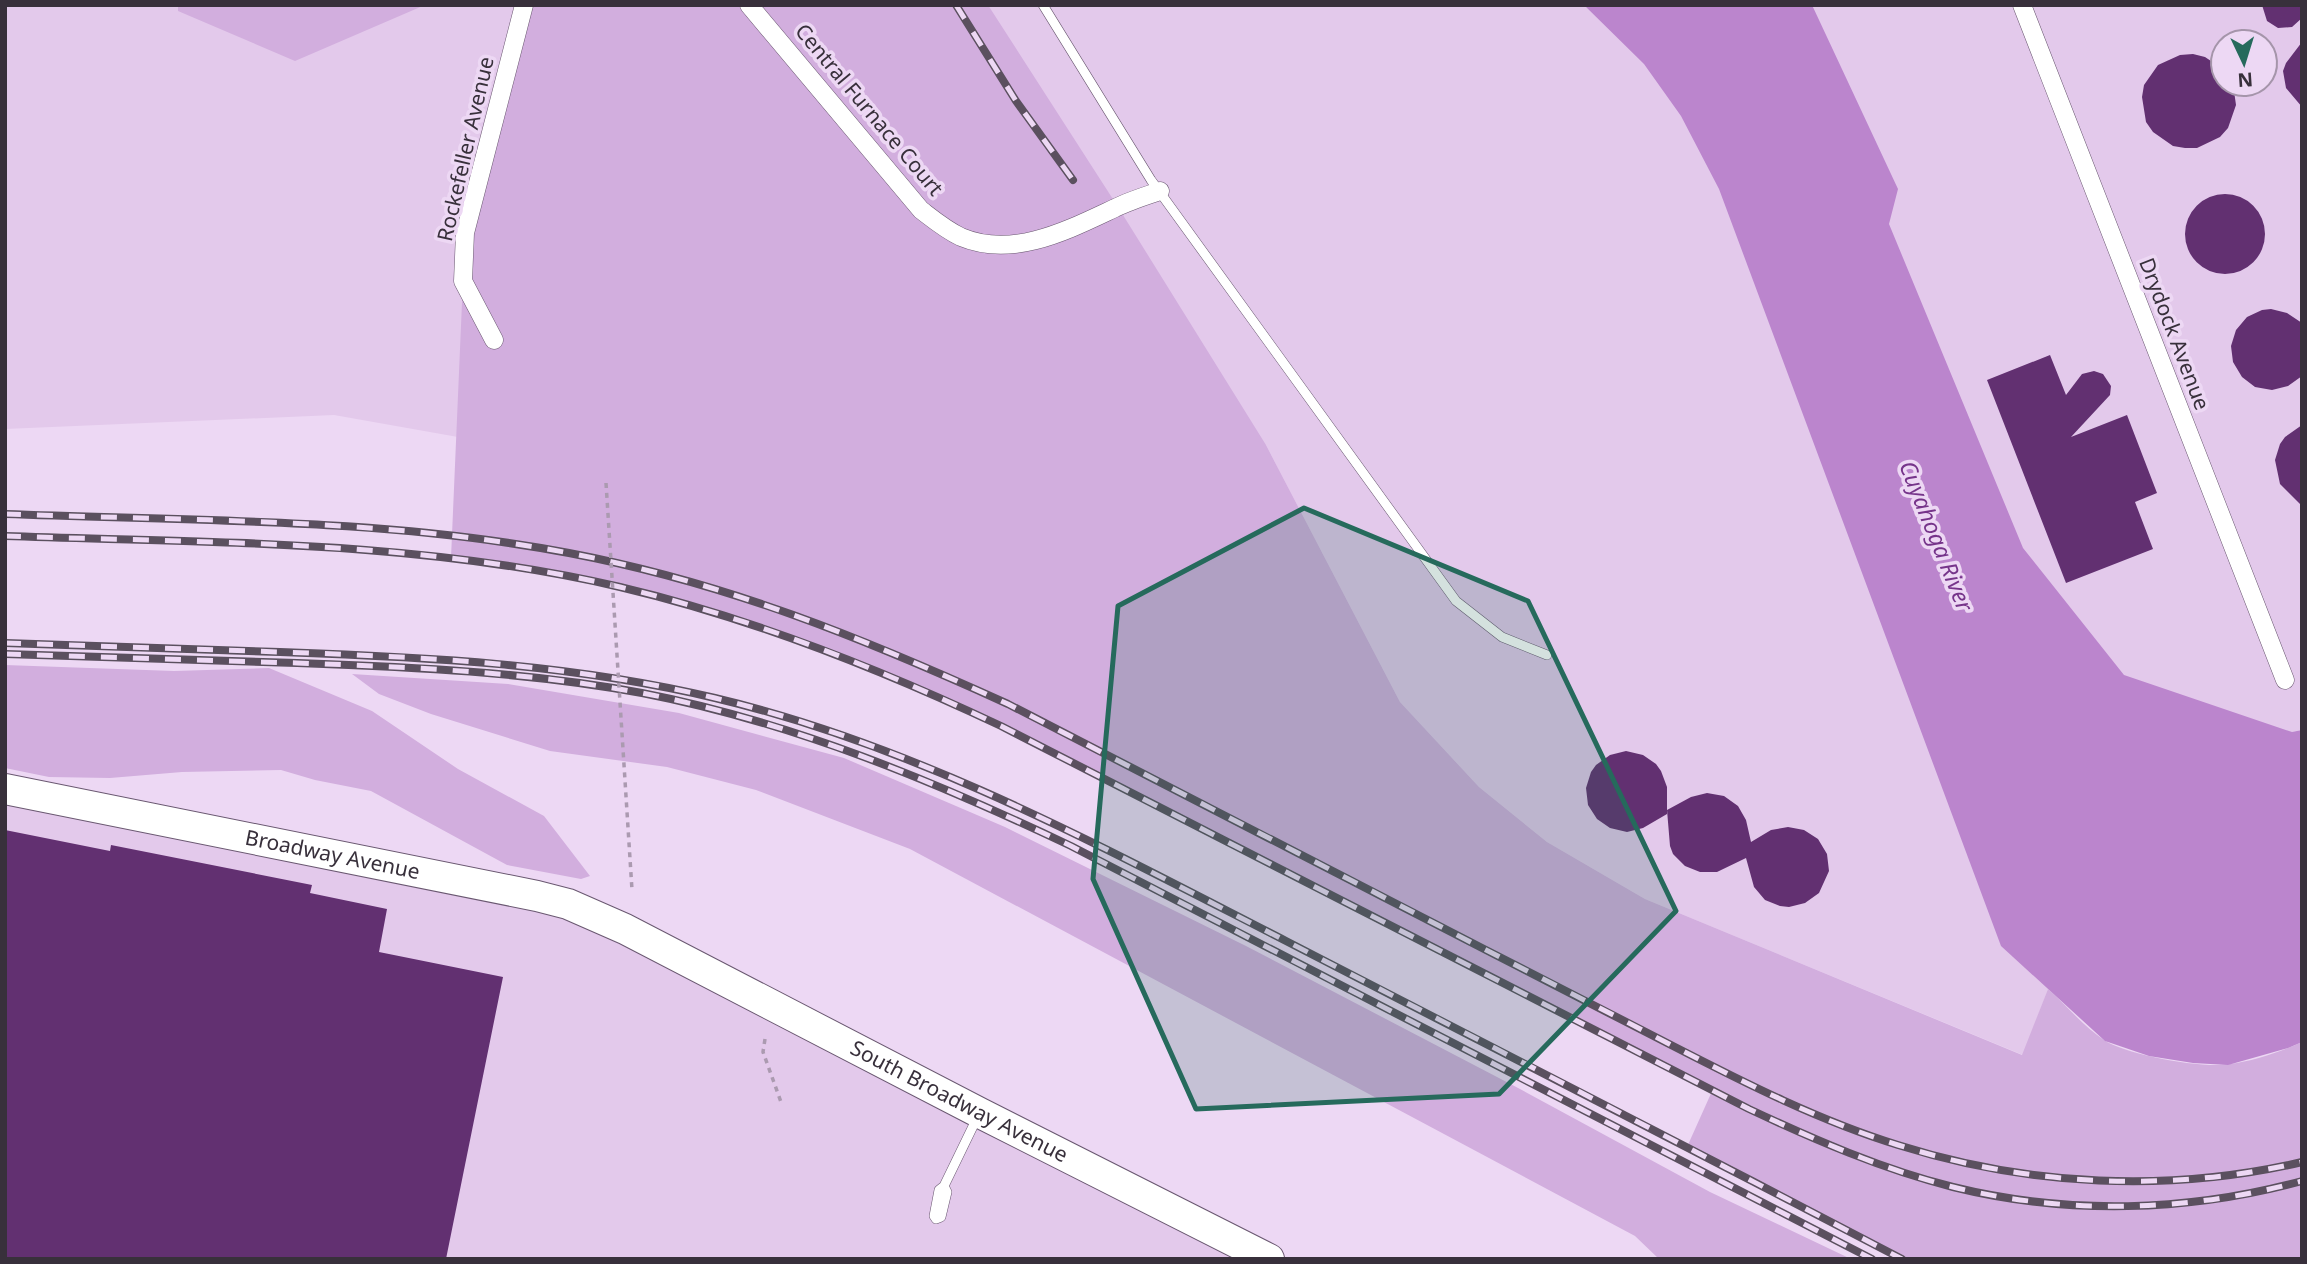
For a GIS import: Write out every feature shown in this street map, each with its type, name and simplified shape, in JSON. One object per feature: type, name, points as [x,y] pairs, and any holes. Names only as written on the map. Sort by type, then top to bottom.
[{"type":"main road","name":"Broadway Avenue","points":[[5,789],[537,896],[568,904],[652,943]]},
{"type":"main road","name":"South Broadway Avenue","points":[[652,943],[1269,1259]]},
{"type":"street","name":"Rockefeller Avenue","points":[[494,340],[463,281],[465,233],[524,5]]},
{"type":"street","name":"Central Furnace Court","points":[[749,5],[921,210],[943,227],[963,237],[987,243],[1051,237],[1160,191]]},
{"type":"street","name":"Drydock Avenue","points":[[2022,5],[2285,680]]},
{"type":"lane","points":[[1043,5],[1160,191],[1456,601],[1502,637],[1547,654]]},
{"type":"lane","points":[[944,1186],[980,1113]]},
{"type":"path","points":[[606,483],[632,890]]},
{"type":"path","points":[[765,1039],[763,1052],[781,1102]]},
{"type":"highlighted area","points":[[1304,508],[1528,601],[1676,911],[1499,1094],[1196,1109],[1093,879],[1118,606]]},
{"type":"shaded area","points":[[5,5],[2302,5],[2302,730],[2292,732],[2048,989],[2023,1055],[1645,899],[1547,842],[1479,787],[1400,702],[1266,445],[831,503],[334,415],[5,429]]},
{"type":"shaded area","points":[[178,5],[425,5],[295,61],[178,11]]},
{"type":"shaded area","points":[[524,5],[988,5],[1266,445],[1400,702],[1479,787],[1547,842],[1645,899],[2022,1055],[2048,989],[2104,1040],[2129,1051],[2165,1060],[2230,1064],[2266,1056],[2302,1042],[2302,1259],[1904,1259],[1687,1147],[1713,1089],[1001,726],[858,662],[799,639],[730,617],[612,586],[451,558],[465,233]]},
{"type":"shaded area","points":[[5,665],[174,671],[269,668],[372,711],[458,769],[544,816],[590,876],[581,879],[507,865],[371,791],[281,770],[182,772],[110,778],[49,777],[5,768]]},
{"type":"shaded area","points":[[352,674],[508,684],[679,713],[844,758],[1005,827],[1246,946],[1710,1192],[1851,1259],[1659,1259],[1635,1236],[910,849],[756,790],[667,767],[550,751],[431,714],[379,694]]},
{"type":"shaded area","points":[[5,789],[537,896],[1269,1259],[5,1259]]},
{"type":"water","name":"Cuyahoga River","points":[[1584,5],[1812,5],[1898,189],[1889,224],[2023,548],[2124,675],[2292,732],[2302,730],[2302,1042],[2228,1065],[2149,1056],[2105,1041],[2001,946],[1719,189],[1681,116],[1644,64]]},
{"type":"building","points":[[2262,5],[2302,5],[2302,18],[2292,27],[2278,28],[2267,21]]},
{"type":"building","points":[[2302,42],[2302,107],[2286,88],[2283,71]]},
{"type":"building","points":[[2193,54],[2209,60],[2209,98],[2235,98],[2236,105],[2228,128],[2220,137],[2197,148],[2173,146],[2153,132],[2146,122],[2142,97],[2144,85],[2158,65],[2180,55]]},
{"type":"building","points":[[2225,194],[2240,197],[2253,206],[2262,219],[2265,234],[2262,249],[2253,262],[2240,271],[2225,274],[2210,271],[2197,262],[2188,249],[2185,234],[2188,219],[2197,206],[2210,197]]},
{"type":"building","points":[[2271,309],[2287,313],[2302,323],[2302,376],[2288,386],[2272,390],[2255,387],[2242,377],[2233,362],[2231,346],[2236,330],[2247,317]]},
{"type":"building","points":[[2050,355],[2066,395],[2082,374],[2094,371],[2103,374],[2111,386],[2110,395],[2071,437],[2127,415],[2157,493],[2135,502],[2153,549],[2066,583],[1987,380]]},
{"type":"building","points":[[2302,425],[2302,506],[2280,484],[2275,460],[2285,437]]},
{"type":"building","points":[[1626,751],[1643,755],[1656,764],[1667,787],[1667,814],[1643,828],[1627,832],[1610,828],[1597,819],[1588,805],[1586,788],[1596,765],[1610,755]]},
{"type":"building","points":[[1707,793],[1724,796],[1738,806],[1746,820],[1751,842],[1771,830],[1788,827],[1804,830],[1818,839],[1827,854],[1829,871],[1819,893],[1805,903],[1780,906],[1765,900],[1754,887],[1746,858],[1717,872],[1700,872],[1685,866],[1673,854],[1670,846],[1667,810],[1691,797]]},
{"type":"building","points":[[5,830],[110,851],[111,845],[312,885],[310,893],[387,909],[379,952],[503,977],[446,1259],[5,1259]]},
{"type":"railway","points":[[956,5],[1016,101],[1073,180]]},
{"type":"railway","points":[[5,514],[288,523],[429,533],[569,553],[684,580],[847,635],[1008,704],[1728,1074],[1812,1113],[1869,1135],[1947,1159],[2048,1177],[2150,1181],[2201,1178],[2302,1162]]},
{"type":"railway","points":[[5,536],[314,546],[391,552],[544,572],[669,599],[814,646],[1001,726],[1749,1109],[1875,1163],[1927,1180],[1996,1196],[2084,1206],[2172,1204],[2216,1199],[2302,1181]]},
{"type":"railway","points":[[5,643],[335,654],[499,664],[661,686],[790,718],[936,771],[1078,835],[1902,1259]]},
{"type":"railway","points":[[5,654],[340,665],[513,675],[642,693],[698,705],[808,737],[915,777],[1071,846],[1872,1259]]}]
